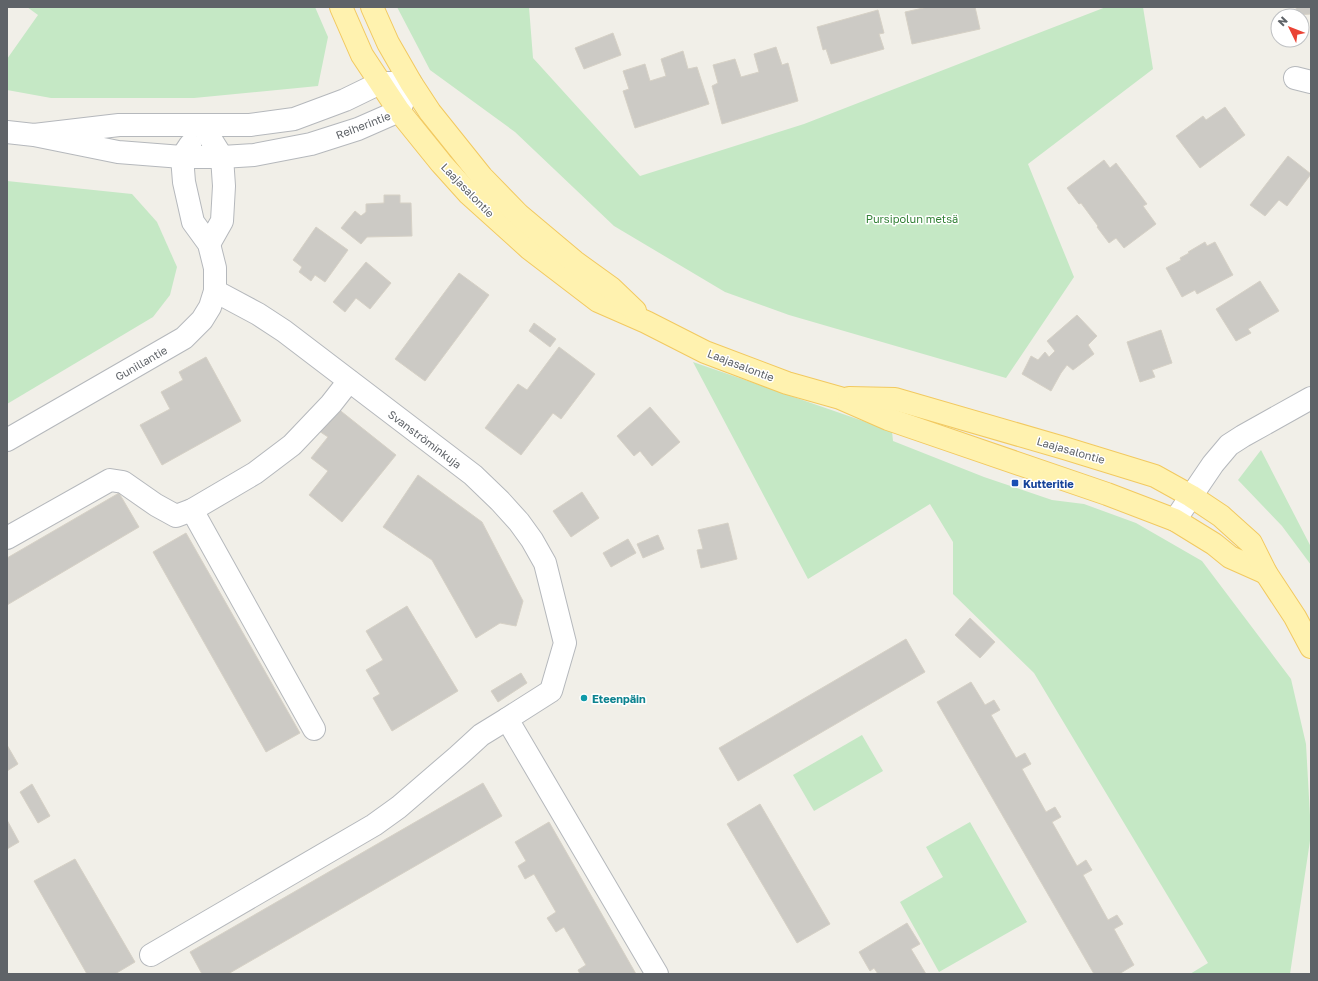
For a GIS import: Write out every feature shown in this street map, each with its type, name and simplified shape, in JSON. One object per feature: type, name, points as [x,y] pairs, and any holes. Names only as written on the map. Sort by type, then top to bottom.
[{"type":"main road","name":"Laajasalontie","points":[[341,7],[362,54],[380,83],[399,111],[441,163],[468,193],[530,249],[598,301],[646,322],[706,352],[788,383],[840,398],[888,419],[1107,494],[1174,520],[1207,539],[1230,557],[1266,573]]},
{"type":"main road","name":"Laajasalontie","points":[[372,7],[388,43],[411,83],[430,112],[482,177],[519,215],[575,262],[611,288],[646,322]]},
{"type":"main road","name":"Laajasalontie","points":[[840,398],[895,399],[1155,476],[1191,496],[1221,516],[1251,543],[1266,573],[1295,617],[1311,648]]},
{"type":"street","name":"Reiherintie","points":[[7,132],[34,135],[118,152],[182,157],[222,158],[254,155],[311,144],[358,130],[399,111],[411,83],[380,83],[345,100],[294,119],[250,125],[119,125],[34,135]]},
{"type":"street","points":[[182,157],[202,125],[222,158],[224,186],[222,221],[209,244]]},
{"type":"street","name":"Gunillantie","points":[[7,440],[184,338],[202,320],[210,307],[215,291],[215,268],[209,244],[193,222],[184,182],[182,157]]},
{"type":"street","name":"Svanströminkuja","points":[[215,291],[253,311],[277,327],[473,475],[500,500],[532,540],[545,562],[565,643],[551,691],[507,719]]},
{"type":"street","points":[[7,538],[110,480],[123,482],[156,505],[176,516],[192,510],[255,473],[292,445],[331,404],[349,381]]},
{"type":"street","points":[[1174,520],[1216,458],[1229,445],[1311,398]]},
{"type":"street","points":[[192,510],[314,729]]},
{"type":"street","points":[[151,955],[374,825],[399,807],[481,735],[507,719],[657,974]]},
{"type":"green space","points":[[27,7],[315,7],[328,37],[318,86],[194,98],[51,98],[7,90],[7,59],[38,15]]},
{"type":"green space","name":"Pursipolun metsä","points":[[397,7],[529,7],[533,58],[640,176],[804,124],[1106,7],[1143,7],[1153,69],[1028,164],[1074,277],[1006,378],[789,315],[725,292],[614,226],[515,132],[430,70]]},
{"type":"green space","points":[[7,181],[132,194],[157,222],[177,267],[170,295],[153,317],[7,404]]},
{"type":"green space","points":[[693,362],[892,431],[893,441],[984,477],[1052,500],[1084,504],[1136,523],[1202,561],[1291,679],[1306,744],[1311,834],[1290,974],[1190,974],[1208,963],[1034,673],[953,594],[953,542],[930,504],[808,579]]},
{"type":"green space","points":[[1261,450],[1311,547],[1311,565],[1282,526],[1238,480]]},
{"type":"green space","points":[[862,735],[883,771],[814,811],[793,775]]},
{"type":"green space","points":[[970,822],[1027,922],[939,972],[900,902],[943,877],[926,847]]},
{"type":"building","points":[[928,7],[975,7],[980,29],[912,44],[905,12]]},
{"type":"building","points":[[1311,7],[1311,14],[1310,8],[1296,8]]},
{"type":"building","points":[[878,10],[884,33],[879,34],[884,49],[831,64],[826,49],[823,50],[817,27]]},
{"type":"building","points":[[613,33],[621,55],[584,69],[575,48]]},
{"type":"building","points":[[776,47],[782,65],[788,63],[798,101],[722,124],[712,86],[718,83],[713,65],[735,59],[741,77],[759,72],[754,54]]},
{"type":"building","points":[[683,51],[688,69],[697,67],[709,104],[635,128],[623,91],[629,89],[623,71],[645,64],[650,81],[666,76],[661,59]]},
{"type":"building","points":[[1225,107],[1245,135],[1200,168],[1176,136],[1203,116],[1206,120]]},
{"type":"building","points":[[1288,156],[1311,174],[1287,206],[1279,200],[1265,216],[1250,205]]},
{"type":"building","points":[[1104,160],[1110,168],[1116,163],[1147,204],[1143,206],[1156,224],[1124,248],[1116,238],[1109,243],[1081,203],[1079,204],[1067,188]]},
{"type":"building","points":[[384,195],[400,195],[400,203],[411,203],[412,236],[367,237],[361,244],[341,228],[355,211],[361,216],[366,212],[366,204],[384,203]]},
{"type":"building","points":[[316,227],[348,250],[325,282],[315,275],[311,281],[299,272],[302,267],[293,260]]},
{"type":"building","points":[[1205,242],[1207,246],[1215,242],[1233,275],[1197,294],[1195,290],[1182,297],[1166,268],[1181,260],[1180,258],[1189,253],[1188,252]]},
{"type":"building","points":[[366,262],[391,283],[370,309],[356,298],[345,312],[333,302]]},
{"type":"building","points":[[459,273],[489,295],[425,381],[395,359]]},
{"type":"building","points":[[1260,281],[1279,311],[1248,329],[1251,333],[1236,341],[1216,309]]},
{"type":"building","points":[[1077,315],[1097,336],[1088,345],[1094,354],[1073,370],[1067,365],[1051,391],[1022,374],[1031,356],[1038,360],[1045,352],[1049,357],[1055,351],[1047,341]]},
{"type":"building","points":[[534,323],[556,339],[550,347],[529,331]]},
{"type":"building","points":[[1161,330],[1172,363],[1152,370],[1155,377],[1140,382],[1127,342]]},
{"type":"building","points":[[559,347],[595,374],[561,419],[553,413],[521,455],[485,428],[518,384],[527,390]]},
{"type":"building","points":[[206,357],[241,421],[162,465],[140,425],[170,409],[161,392],[183,380],[179,372]]},
{"type":"building","points":[[650,407],[680,442],[652,466],[640,451],[634,456],[617,436]]},
{"type":"building","points":[[337,408],[396,455],[342,522],[309,495],[328,471],[311,458],[328,437],[319,431]]},
{"type":"building","points":[[418,475],[482,522],[523,601],[516,626],[500,623],[476,638],[432,560],[383,527]]},
{"type":"building","points":[[582,492],[599,518],[571,537],[553,511]]},
{"type":"building","points":[[119,493],[139,527],[7,605],[7,558]]},
{"type":"building","points":[[728,523],[737,559],[701,568],[697,550],[703,549],[698,530]]},
{"type":"building","points":[[186,533],[300,733],[266,752],[153,552]]},
{"type":"building","points":[[658,535],[664,549],[643,558],[637,544]]},
{"type":"building","points":[[628,539],[636,553],[611,567],[603,553]]},
{"type":"building","points":[[407,606],[458,691],[392,731],[373,698],[380,694],[366,670],[383,660],[366,631]]},
{"type":"building","points":[[970,618],[995,642],[980,658],[955,635]]},
{"type":"building","points":[[906,639],[925,672],[738,781],[719,748]]},
{"type":"building","points":[[521,673],[527,683],[498,702],[491,691]]},
{"type":"building","points":[[971,682],[985,705],[994,700],[1000,710],[991,715],[1016,758],[1025,753],[1031,764],[1022,769],[1046,812],[1055,807],[1061,817],[1052,822],[1077,866],[1086,860],[1092,870],[1083,875],[1108,920],[1117,915],[1123,924],[1114,929],[1134,965],[1119,974],[1094,974],[937,702]]},
{"type":"building","points":[[7,745],[18,764],[7,771]]},
{"type":"building","points":[[483,783],[502,816],[228,974],[202,974],[190,952]]},
{"type":"building","points":[[32,784],[50,816],[38,823],[20,792]]},
{"type":"building","points":[[760,804],[830,924],[797,943],[727,824]]},
{"type":"building","points":[[7,820],[19,842],[7,849]]},
{"type":"building","points":[[549,822],[636,974],[580,974],[578,970],[586,965],[564,927],[556,932],[547,918],[556,912],[534,874],[525,879],[518,866],[526,861],[515,842]]},
{"type":"building","points":[[75,859],[135,962],[115,974],[87,974],[34,881]]},
{"type":"building","points":[[907,923],[920,944],[911,949],[926,974],[878,974],[874,968],[870,971],[859,952]]},
{"type":"place","name":"Kutteritie","points":[[1015,483]]},
{"type":"place","name":"Eteenpäin","points":[[584,698]]}]
